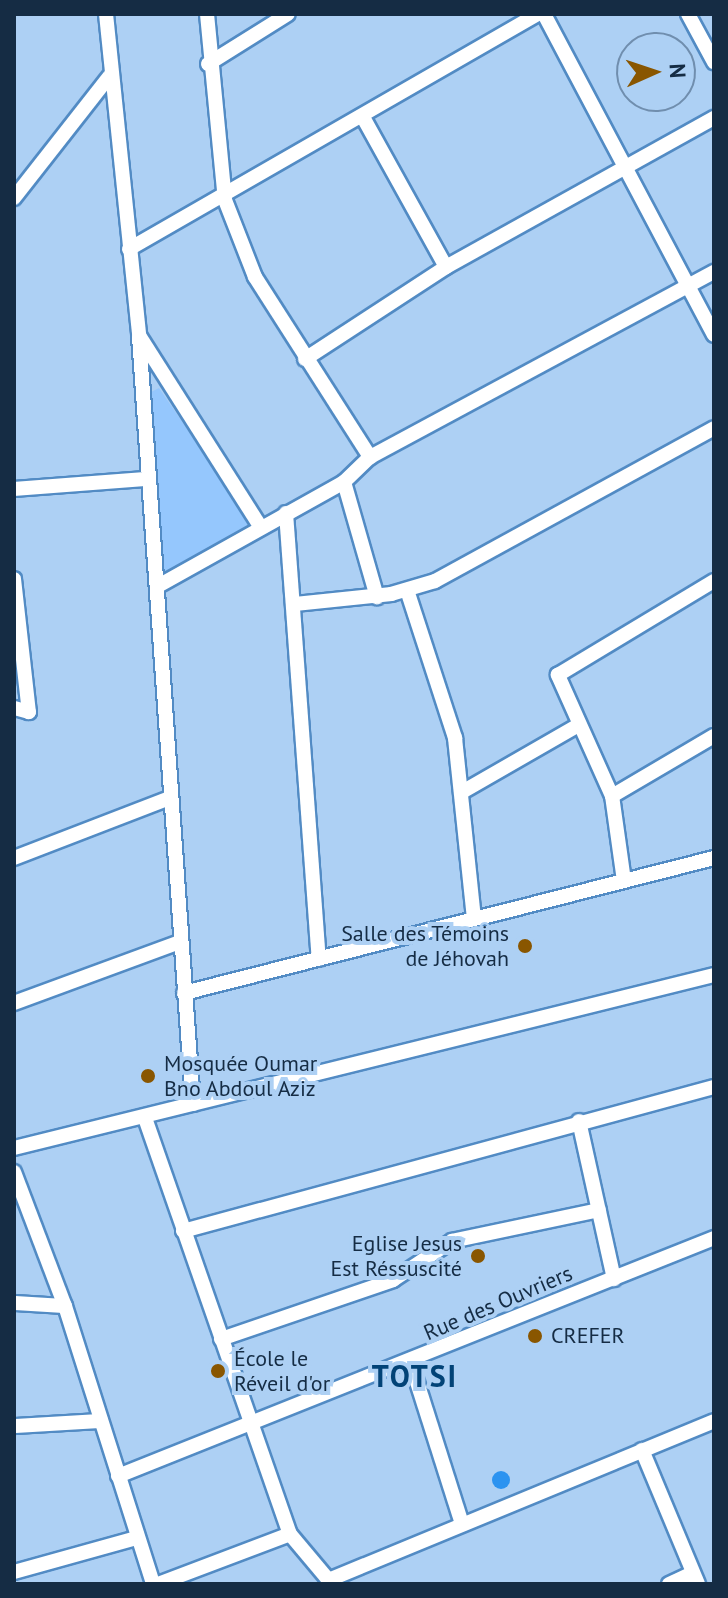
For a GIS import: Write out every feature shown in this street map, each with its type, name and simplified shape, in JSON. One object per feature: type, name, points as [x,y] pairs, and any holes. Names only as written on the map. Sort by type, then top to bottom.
[{"type":"street","points":[[106,14],[109,77],[139,336],[145,479],[158,586],[177,943],[193,1104]]},
{"type":"street","points":[[207,14],[208,64],[225,200],[255,277],[370,457]]},
{"type":"street","points":[[208,64],[288,14]]},
{"type":"street","points":[[129,249],[225,200],[537,14]]},
{"type":"street","points":[[544,14],[622,171],[714,335]]},
{"type":"street","points":[[688,14],[714,62]]},
{"type":"street","points":[[14,198],[109,77]]},
{"type":"street","points":[[305,359],[446,267],[714,118]]},
{"type":"street","points":[[364,119],[446,267]]},
{"type":"street","points":[[158,586],[260,526],[344,482],[370,457],[714,272]]},
{"type":"street","points":[[139,336],[260,526]]},
{"type":"street","points":[[295,604],[377,597],[407,590],[485,556],[714,428]]},
{"type":"street","points":[[14,489],[145,479]]},
{"type":"street","points":[[344,482],[377,597]]},
{"type":"street","points":[[286,513],[319,959]]},
{"type":"street","points":[[14,579],[29,712],[14,708]]},
{"type":"street","points":[[624,881],[612,796],[577,726],[558,675],[714,581]]},
{"type":"street","points":[[407,590],[446,698],[462,792],[474,918]]},
{"type":"street","points":[[462,792],[577,726]]},
{"type":"street","points":[[612,796],[714,736]]},
{"type":"street","points":[[14,858],[167,799]]},
{"type":"street","points":[[184,993],[714,858]]},
{"type":"street","points":[[14,1003],[177,943]]},
{"type":"street","points":[[14,1148],[714,977]]},
{"type":"street","points":[[183,1231],[579,1121],[714,1087]]},
{"type":"street","points":[[145,1118],[290,1534],[332,1581],[714,1421]]},
{"type":"street","points":[[579,1121],[614,1279]]},
{"type":"street","points":[[14,1172],[65,1306],[137,1538],[155,1584],[290,1534]]},
{"type":"street","points":[[221,1339],[393,1280],[452,1241],[599,1210]]},
{"type":"street","name":"Rue des Ouvriers","points":[[118,1476],[411,1363],[714,1238]]},
{"type":"street","points":[[14,1303],[65,1306]]},
{"type":"street","points":[[411,1363],[462,1524]]},
{"type":"street","points":[[14,1426],[101,1421]]},
{"type":"street","points":[[642,1450],[696,1578],[669,1584]]},
{"type":"street","points":[[14,1572],[137,1538]]},
{"type":"shaded area","points":[[159,388],[253,525],[164,574],[145,395]]},
{"type":"water","points":[[497,1471],[505,1471],[510,1480],[508,1487],[497,1489],[492,1484],[492,1476]]},
{"type":"place","name":"Salle des Témoins de Jéhovah","points":[[525,946]]},
{"type":"place","name":"Mosquée Oumar Bno Abdoul Aziz","points":[[148,1076]]},
{"type":"place","name":"Eglise Jesus Est Réssuscité","points":[[478,1256]]},
{"type":"place","name":"CREFER","points":[[535,1336]]},
{"type":"place","name":"École le Réveil d'or","points":[[218,1371]]},
{"type":"district","name":"TOTSI","points":[[415,1376]]}]
